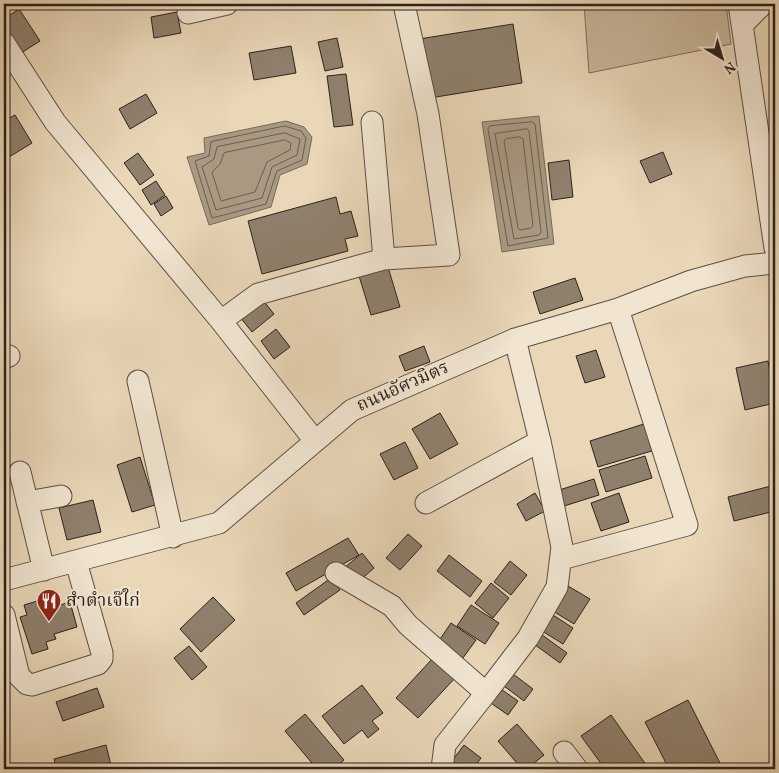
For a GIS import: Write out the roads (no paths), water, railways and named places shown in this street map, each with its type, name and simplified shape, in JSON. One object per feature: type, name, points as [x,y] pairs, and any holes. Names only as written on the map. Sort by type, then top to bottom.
[{"type":"street","points":[[188,13],[227,4]]},
{"type":"street","points":[[221,321],[258,294],[384,259],[449,254],[428,114],[404,4]]},
{"type":"street","points":[[739,4],[775,248]]},
{"type":"street","points":[[742,26],[763,4]]},
{"type":"street","points":[[4,43],[55,122],[221,321],[315,441]]},
{"type":"street","points":[[372,122],[384,259]]},
{"type":"street","name":"ถนนอัศวมิตร","points":[[4,580],[173,537],[219,523],[352,410],[515,339],[618,309],[691,280],[745,266],[775,263]]},
{"type":"street","points":[[560,559],[687,525],[618,309]]},
{"type":"street","points":[[442,769],[445,745],[528,638],[557,587],[562,547],[540,441],[515,339]]},
{"type":"street","points":[[138,381],[173,537]]},
{"type":"street","points":[[426,503],[540,441]]},
{"type":"street","points":[[20,472],[44,570]]},
{"type":"street","points":[[27,502],[61,496]]},
{"type":"street","points":[[4,615],[19,676],[27,684],[32,685],[98,664],[102,659],[102,653],[76,562]]},
{"type":"street","points":[[336,573],[392,606],[408,625],[486,693]]},
{"type":"street","points":[[564,752],[577,769]]},
{"type":"water","points":[[539,116],[554,244],[502,252],[482,122]]},
{"type":"water","points":[[286,121],[304,127],[312,137],[307,164],[280,175],[271,207],[209,225],[187,157],[205,153],[204,138]]},
{"type":"place","name":"สำตำเจ๊ใก่","points":[[49,622]]}]
